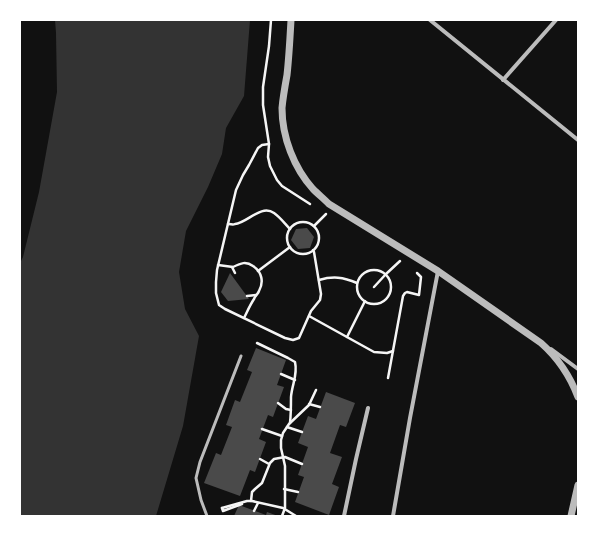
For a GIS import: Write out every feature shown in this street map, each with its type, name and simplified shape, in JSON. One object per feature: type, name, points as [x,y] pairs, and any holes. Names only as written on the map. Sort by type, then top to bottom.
[{"type":"street","points":[[291,20],[282,110],[284,131],[290,152],[300,171],[313,189],[329,204],[438,271],[556,352],[578,369]]},
{"type":"street","points":[[430,20],[578,140]]},
{"type":"street","points":[[503,80],[556,20]]},
{"type":"street","points":[[393,516],[438,271]]},
{"type":"street","points":[[541,343],[563,367],[574,385],[578,397]]},
{"type":"street","points":[[344,516],[368,408]]},
{"type":"street","points":[[570,516],[578,485]]},
{"type":"lane","points":[[207,516],[201,500],[196,478],[200,462],[241,356]]},
{"type":"path","points":[[271,20],[269,46],[262,87],[262,105],[269,144],[268,157],[270,166],[277,180],[282,186],[314,206]]},
{"type":"path","points":[[269,144],[262,145],[258,148],[236,190],[218,265],[216,293],[220,305],[225,309],[285,338],[293,340],[299,338],[309,316],[321,297],[313,250]]},
{"type":"path","points":[[228,224],[236,224],[260,212],[268,210],[276,215],[290,229]]},
{"type":"path","points":[[314,226],[326,214]]},
{"type":"path","points":[[307,222],[312,224],[318,233],[318,244],[313,250],[305,254],[295,251],[290,247],[287,239],[287,234],[290,229],[296,223],[307,222]]},
{"type":"path","points":[[258,271],[290,247]]},
{"type":"path","points":[[374,287],[400,261],[406,265]]},
{"type":"path","points":[[218,265],[232,267],[240,263],[247,263],[254,267],[262,277],[260,291],[256,295],[244,318]]},
{"type":"path","points":[[232,267],[235,273]]},
{"type":"path","points":[[375,269],[386,274],[390,279],[391,284],[389,296],[379,303],[373,304],[365,301],[357,291],[357,283],[360,276],[364,272],[375,269]]},
{"type":"path","points":[[388,378],[403,296],[407,292],[419,295],[421,277],[412,269]]},
{"type":"path","points":[[319,280],[338,277],[357,283]]},
{"type":"path","points":[[247,296],[256,295]]},
{"type":"path","points":[[347,337],[365,301]]},
{"type":"path","points":[[309,316],[374,352],[386,353],[393,350]]},
{"type":"path","points":[[257,342],[295,362],[296,369],[292,392],[290,423]]},
{"type":"path","points":[[281,374],[295,380]]},
{"type":"path","points":[[282,516],[284,508],[285,466],[281,448],[282,436],[290,423],[309,404],[316,390]]},
{"type":"path","points":[[278,403],[291,410]]},
{"type":"path","points":[[309,404],[320,408]]},
{"type":"path","points":[[287,427],[302,432]]},
{"type":"path","points":[[262,430],[282,436]]},
{"type":"path","points":[[250,501],[252,492],[262,482],[269,464],[274,459],[283,457],[302,464]]},
{"type":"path","points":[[260,459],[269,464]]},
{"type":"path","points":[[284,489],[298,492]]},
{"type":"path","points":[[245,502],[223,511],[222,508],[245,502],[250,501],[284,508],[296,516]]},
{"type":"path","points":[[254,511],[258,503]]},
{"type":"shaded area","points":[[55,20],[250,20],[244,96],[226,128],[222,154],[208,187],[186,231],[179,272],[185,309],[199,336],[183,426],[156,516],[20,516],[20,263],[23,257],[39,192],[57,92]]},
{"type":"building","points":[[307,228],[314,237],[310,248],[298,249],[291,240],[296,229]]},
{"type":"building","points":[[230,273],[249,299],[228,301],[221,292]]},
{"type":"building","points":[[256,348],[286,360],[277,385],[284,387],[273,417],[268,415],[259,439],[266,442],[255,472],[250,470],[240,496],[204,483],[216,453],[221,455],[232,427],[226,425],[235,400],[240,402],[252,372],[247,370]]},
{"type":"building","points":[[326,392],[355,403],[346,427],[340,425],[330,453],[342,457],[332,484],[339,487],[329,515],[295,502],[304,477],[298,475],[308,447],[298,443],[308,416],[316,419]]},
{"type":"building","points":[[239,505],[266,515],[267,512],[278,516],[234,516]]}]
